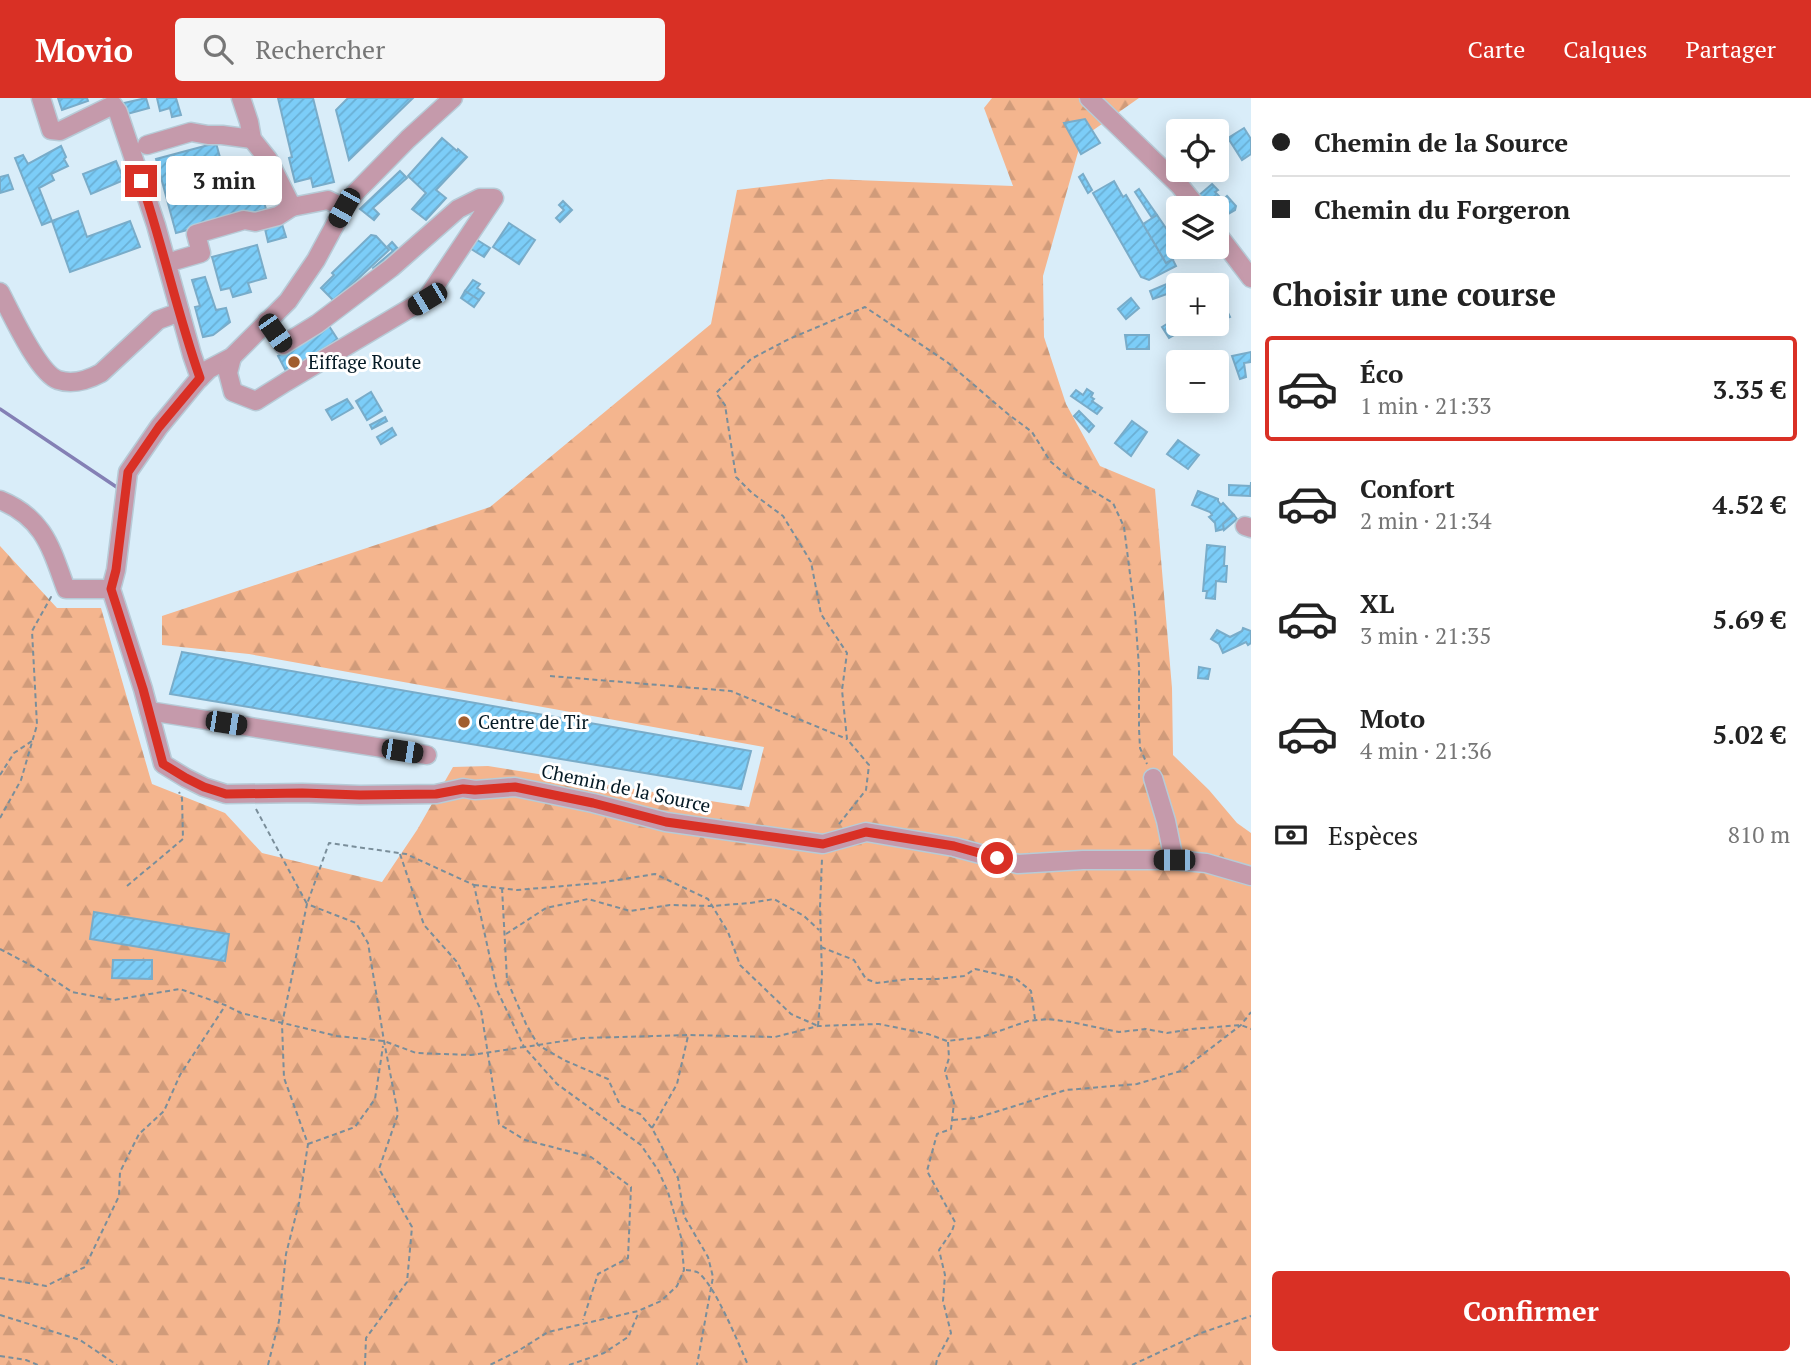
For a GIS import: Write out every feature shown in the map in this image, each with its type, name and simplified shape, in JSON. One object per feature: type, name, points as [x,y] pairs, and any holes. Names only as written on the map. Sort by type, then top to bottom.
[{"type":"street","points":[[41,98],[51,130],[60,131],[113,105],[118,112],[156,225],[200,378]]},
{"type":"street","points":[[241,98],[252,139],[268,159],[292,207]]},
{"type":"street","points":[[170,768],[163,764],[111,589],[116,570],[128,472],[159,427],[200,378],[209,369],[232,357],[288,301],[316,260],[355,193],[453,98]]},
{"type":"street","points":[[1089,98],[1188,196]]},
{"type":"street","points":[[147,145],[191,132],[252,139]]},
{"type":"street","points":[[232,357],[228,373],[233,393],[256,401],[427,299],[494,198],[480,198],[458,209],[391,268],[317,324],[283,345],[267,321]]},
{"type":"street","points":[[177,260],[201,253],[196,234],[244,220],[255,222],[278,216],[292,207],[327,200],[344,208]]},
{"type":"street","points":[[1229,249],[1251,278]]},
{"type":"street","points":[[0,292],[47,373],[57,380],[68,382],[90,379],[101,373],[158,320],[180,312]]},
{"type":"street","points":[[0,500],[34,521],[51,548],[66,589],[111,589]]},
{"type":"street","points":[[149,711],[427,755]]},
{"type":"street","name":"Chemin de la Source","points":[[170,768],[204,787],[226,794],[436,794],[463,789],[515,787],[666,822],[823,844],[866,832],[954,846],[1018,864],[1083,860],[1174,860],[1206,863],[1251,876]]},
{"type":"street","points":[[1153,778],[1174,860]]},
{"type":"path","points":[[847,739],[842,690],[847,653],[821,614],[811,562],[783,516],[736,477],[725,405],[716,393],[751,359],[789,339],[865,307],[947,362],[1032,432],[1050,461],[1066,475],[1112,503],[1124,527],[1135,613],[1140,748],[1153,778]]},
{"type":"path","points":[[0,818],[21,780],[37,725],[32,631],[51,597],[63,596]]},
{"type":"path","points":[[550,676],[731,691],[847,739],[869,765],[866,790],[840,822]]},
{"type":"path","points":[[0,775],[14,753],[32,740]]},
{"type":"path","points":[[127,886],[183,839],[182,799],[170,768]]},
{"type":"path","points":[[248,794],[307,904],[356,923],[368,943],[398,1114],[379,1170],[412,1227],[407,1282],[366,1338],[365,1365]]},
{"type":"path","points":[[268,1365],[279,1321],[286,1254],[299,1203],[308,1144],[284,1078],[282,1024],[307,904],[329,843],[406,854],[474,885],[517,890],[599,883],[654,874],[708,899],[728,932],[740,965],[790,1014],[818,1026]]},
{"type":"path","points":[[818,1026],[822,976],[823,844]]},
{"type":"path","points":[[400,853],[424,925],[457,962],[481,1010],[499,1124],[525,1140],[591,1157],[631,1187],[628,1258],[598,1274],[582,1323]]},
{"type":"path","points":[[474,885],[497,990],[524,1047],[557,1084],[641,1145],[658,1170],[668,1192],[681,1237],[684,1270],[677,1286],[661,1301],[640,1310],[548,1332],[490,1365]]},
{"type":"path","points":[[502,888],[507,980],[538,1045],[566,1061],[608,1079],[620,1105],[640,1114],[652,1128],[678,1178],[684,1216],[708,1257],[713,1277],[697,1365]]},
{"type":"path","points":[[505,934],[546,908],[588,899],[630,911],[670,905],[712,906],[774,899],[804,916],[821,932]]},
{"type":"path","points":[[821,947],[854,960],[866,979],[877,983],[964,976],[975,969],[1015,978],[1031,991],[1035,1020]]},
{"type":"path","points":[[0,949],[36,968],[72,992],[114,1000],[180,989],[241,1013],[337,1037],[384,1041],[416,1053],[471,1055],[584,1038],[688,1035],[775,1037],[818,1026],[879,1024],[928,1034],[947,1041],[982,1037],[1028,1021],[1048,1019],[1119,1032],[1146,1029],[1167,1033],[1241,1025],[1251,1029]]},
{"type":"path","points":[[0,1278],[46,1286],[85,1268],[119,1196],[120,1172],[139,1134],[164,1111],[180,1075],[225,1005]]},
{"type":"path","points":[[952,1121],[976,1118],[1066,1090],[1137,1084],[1181,1071],[1241,1025],[1251,1012]]},
{"type":"path","points":[[652,1128],[677,1084],[688,1035]]},
{"type":"path","points":[[308,1144],[355,1127],[375,1099],[384,1041]]},
{"type":"path","points":[[936,1365],[936,1359],[951,1333],[943,1301],[945,1275],[939,1250],[955,1222],[927,1171],[937,1134],[951,1129],[954,1103],[945,1071],[949,1058],[947,1041]]},
{"type":"path","points":[[684,1270],[696,1272],[706,1282],[748,1365]]},
{"type":"path","points":[[569,1365],[604,1353],[628,1337],[640,1310]]},
{"type":"path","points":[[0,1315],[79,1340],[117,1365]]},
{"type":"path","points":[[1132,1365],[1200,1333],[1251,1316]]},
{"type":"path","points":[[0,1356],[38,1365]]},
{"type":"green space","points":[[992,98],[1139,98],[1082,138],[1043,276],[1044,337],[1066,404],[1100,466],[1155,489],[1172,688],[1173,755],[1209,790],[1237,823],[1251,833],[1251,1365],[0,1365],[0,546],[57,608],[101,608],[152,784],[225,813],[262,853],[382,882],[417,830],[453,767],[488,766],[749,807],[764,747],[249,654],[162,645],[162,616],[490,507],[711,324],[737,190],[829,179],[1013,186],[984,108]]},
{"type":"building","points":[[58,98],[87,98],[88,101],[62,110]]},
{"type":"building","points":[[146,98],[149,108],[127,114],[124,103]]},
{"type":"building","points":[[157,98],[176,98],[181,115],[172,117],[170,108],[160,111]]},
{"type":"building","points":[[278,98],[313,98],[334,182],[313,187],[311,178],[295,182]]},
{"type":"building","points":[[348,98],[413,98],[349,160],[336,110]]},
{"type":"building","points":[[1085,119],[1100,143],[1081,154],[1064,123]]},
{"type":"building","points":[[1244,128],[1251,139],[1251,154],[1242,160],[1229,137]]},
{"type":"building","points":[[442,138],[467,157],[436,190],[446,198],[426,220],[412,209],[426,193],[408,176]]},
{"type":"building","points":[[216,143],[226,179],[255,171],[266,209],[176,233],[156,159]]},
{"type":"building","points":[[61,146],[68,166],[51,174],[54,180],[39,188],[52,221],[42,225],[15,158],[23,155],[28,164]]},
{"type":"building","points":[[116,161],[124,180],[91,194],[83,174]]},
{"type":"building","points":[[400,171],[407,178],[373,208],[379,214],[374,220],[360,209]]},
{"type":"building","points":[[1083,174],[1092,190],[1088,193],[1079,177]]},
{"type":"building","points":[[8,175],[13,189],[0,193],[0,177]]},
{"type":"building","points":[[1114,181],[1123,197],[1126,195],[1166,263],[1172,259],[1176,266],[1149,280],[1141,277],[1093,193]]},
{"type":"building","points":[[1212,184],[1218,190],[1215,192],[1219,196],[1198,196]]},
{"type":"building","points":[[1139,189],[1157,215],[1152,218],[1135,192]]},
{"type":"building","points":[[1229,198],[1236,206],[1229,214]]},
{"type":"building","points":[[563,201],[572,210],[560,222],[556,218],[564,210],[559,205]]},
{"type":"building","points":[[78,211],[87,237],[130,221],[140,247],[70,272],[52,221]]},
{"type":"building","points":[[1157,215],[1166,228],[1166,259],[1173,259],[1166,263],[1143,224]]},
{"type":"building","points":[[509,223],[535,240],[519,264],[493,247]]},
{"type":"building","points":[[282,224],[286,237],[268,242],[265,229]]},
{"type":"building","points":[[371,235],[376,236],[389,250],[334,301],[321,288],[334,275],[332,273]]},
{"type":"building","points":[[474,238],[490,248],[484,257],[468,247]]},
{"type":"building","points":[[392,242],[399,250],[375,270],[373,268],[393,251],[388,246]]},
{"type":"building","points":[[257,245],[266,278],[248,283],[251,292],[233,297],[230,288],[221,290],[212,257]]},
{"type":"building","points":[[205,277],[216,310],[226,308],[230,322],[213,335],[203,337],[195,307],[200,306],[192,280]]},
{"type":"building","points":[[473,280],[480,284],[477,288],[484,293],[479,300],[465,291]]},
{"type":"building","points":[[1166,284],[1166,294],[1153,299],[1150,291]]},
{"type":"building","points":[[465,291],[479,300],[474,307],[461,298]]},
{"type":"building","points":[[1131,298],[1139,308],[1126,319],[1118,309]]},
{"type":"building","points":[[329,326],[338,340],[286,371],[278,356]]},
{"type":"building","points":[[1125,335],[1149,335],[1149,349],[1127,349]]},
{"type":"building","points":[[1251,352],[1251,362],[1244,363],[1246,377],[1240,379],[1232,356]]},
{"type":"building","points":[[1087,389],[1093,393],[1092,401],[1102,408],[1097,414],[1071,396],[1076,390],[1083,395]]},
{"type":"building","points":[[371,392],[382,411],[367,420],[356,401]]},
{"type":"building","points":[[347,399],[353,408],[332,420],[326,410]]},
{"type":"building","points":[[1079,411],[1094,426],[1089,432],[1074,416]]},
{"type":"building","points":[[385,417],[387,421],[372,429],[370,425]]},
{"type":"building","points":[[1132,421],[1147,432],[1131,456],[1115,443]]},
{"type":"building","points":[[392,428],[396,435],[381,444],[377,437]]},
{"type":"building","points":[[1178,440],[1199,455],[1188,469],[1167,454]]},
{"type":"building","points":[[1229,485],[1251,486],[1250,496],[1229,495]]},
{"type":"building","points":[[1198,491],[1218,499],[1221,505],[1223,503],[1234,515],[1223,524],[1224,529],[1216,531],[1215,523],[1209,517],[1212,515],[1210,512],[1192,505]]},
{"type":"building","points":[[1234,515],[1237,519],[1224,530],[1223,524]]},
{"type":"building","points":[[1207,545],[1225,547],[1226,582],[1216,581],[1215,599],[1206,598],[1207,591],[1203,591]]},
{"type":"building","points":[[1243,628],[1251,631],[1251,643],[1248,645],[1246,642],[1223,653],[1219,644],[1211,639],[1217,630],[1230,637]]},
{"type":"building","name":"Centre de Tir","points":[[182,652],[751,751],[741,789],[170,694]]},
{"type":"building","points":[[1199,667],[1210,669],[1208,679],[1198,678]]},
{"type":"building","points":[[94,912],[229,934],[225,961],[90,939]]},
{"type":"building","points":[[113,960],[152,960],[152,979],[112,978]]},
{"type":"waterway","points":[[0,409],[118,488]]},
{"type":"place","name":"Eiffage Route","points":[[294,362]]},
{"type":"place","name":"Centre de Tir","points":[[464,722]]},
{"type":"route","points":[[141,181],[200,378],[159,427],[128,472],[116,570],[111,589],[143,689],[163,764],[204,787],[226,794],[436,794],[463,789],[515,787],[666,822],[823,844],[866,832],[954,846],[997,858]]}]
